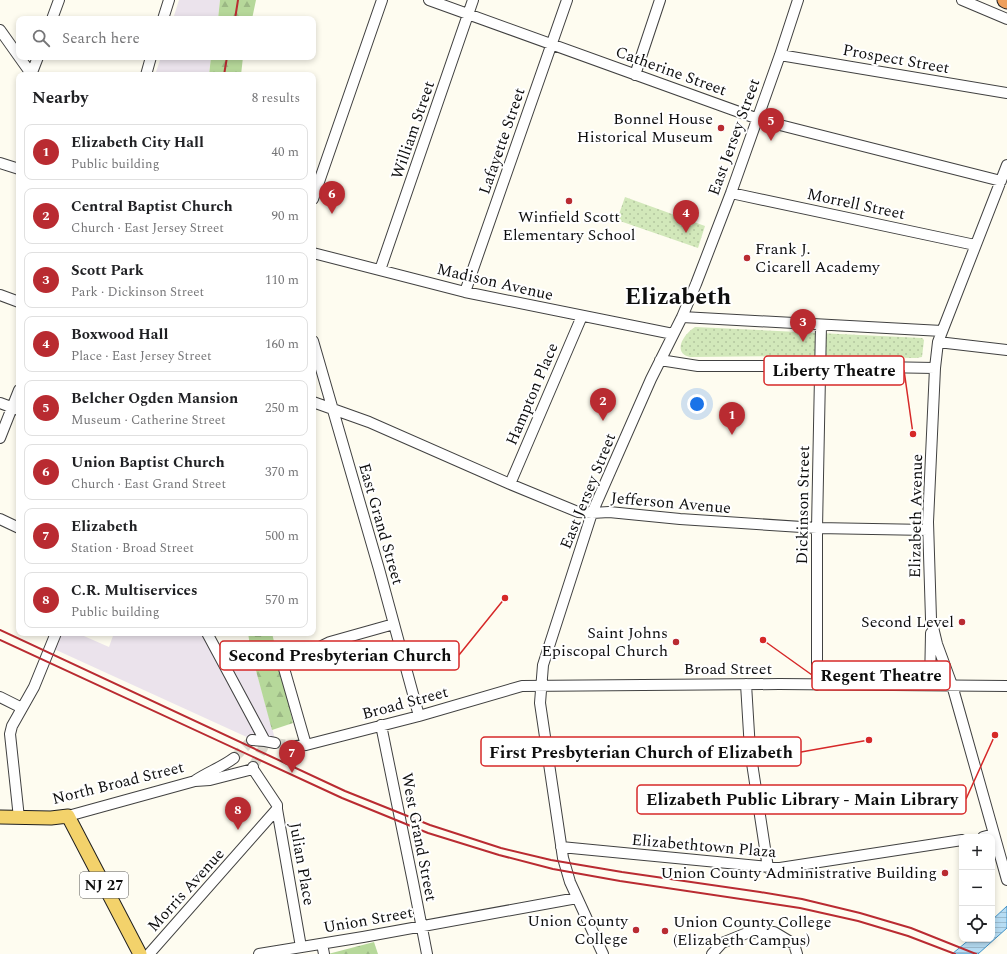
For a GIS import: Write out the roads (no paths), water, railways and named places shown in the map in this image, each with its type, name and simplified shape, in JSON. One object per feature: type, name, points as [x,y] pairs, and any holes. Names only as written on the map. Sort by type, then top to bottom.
[{"type":"main road","name":"North Broad Street","points":[[0,817],[51,818],[68,816]]},
{"type":"main road","name":"NJ 27","points":[[68,816],[140,954]]},
{"type":"street","points":[[53,16],[59,0]]},
{"type":"street","points":[[164,16],[169,0]]},
{"type":"street","points":[[316,190],[382,0]]},
{"type":"street","name":"Catherine Street","points":[[429,0],[772,123],[1001,181]]},
{"type":"street","name":"William Street","points":[[380,270],[473,0]]},
{"type":"street","name":"Lafayette Street","points":[[465,292],[567,0]]},
{"type":"street","points":[[635,75],[660,0]]},
{"type":"street","name":"East Jersey Street","points":[[603,954],[577,898],[568,876],[563,858],[540,703],[543,665],[592,513],[660,360],[682,317],[730,193],[780,55],[798,0]]},
{"type":"street","points":[[962,0],[1007,19]]},
{"type":"street","points":[[2,34],[16,53]]},
{"type":"street","name":"Prospect Street","points":[[780,55],[1007,93]]},
{"type":"street","points":[[21,60],[30,72]]},
{"type":"street","points":[[33,72],[37,60]]},
{"type":"street","points":[[147,72],[150,60]]},
{"type":"street","points":[[0,163],[16,168]]},
{"type":"street","name":"Elizabeth Avenue","points":[[994,834],[952,685],[937,644],[931,619],[928,530],[935,368],[938,342],[1007,165]]},
{"type":"street","name":"Morrell Street","points":[[730,193],[975,245]]},
{"type":"street","name":"Madison Avenue","points":[[316,254],[465,292],[673,334]]},
{"type":"street","points":[[0,295],[16,301]]},
{"type":"street","name":"Hampton Place","points":[[510,484],[582,316]]},
{"type":"street","points":[[682,317],[942,331]]},
{"type":"street","name":"Dickinson Street","points":[[817,685],[817,528],[821,325]]},
{"type":"street","points":[[938,342],[1007,350]]},
{"type":"street","name":"East Grand Street","points":[[316,351],[419,716]]},
{"type":"street","points":[[660,360],[698,366],[935,368]]},
{"type":"street","points":[[0,403],[15,409],[0,438]]},
{"type":"street","name":"Jefferson Avenue","points":[[316,403],[369,422],[578,512],[609,512],[680,519],[817,528],[928,530]]},
{"type":"street","points":[[0,519],[16,527]]},
{"type":"street","points":[[930,685],[931,619]]},
{"type":"street","name":"Broad Street","points":[[394,624],[330,642],[283,664],[301,746],[419,716],[522,686],[746,684],[1007,686]]},
{"type":"street","points":[[19,818],[10,734],[12,726],[34,686],[55,636]]},
{"type":"street","points":[[209,636],[268,743],[252,740]]},
{"type":"street","points":[[746,684],[750,750],[768,868]]},
{"type":"street","points":[[0,697],[22,708]]},
{"type":"street","name":"West Grand Street","points":[[381,725],[414,882],[427,954]]},
{"type":"street","name":"North Broad Street","points":[[195,781],[234,758]]},
{"type":"street","name":"North Broad Street","points":[[68,816],[195,781],[210,780],[253,768],[277,805],[277,809]]},
{"type":"street","name":"Julian Place","points":[[277,809],[301,947]]},
{"type":"street","name":"Morris Avenue","points":[[149,954],[277,809]]},
{"type":"street","name":"Elizabeth Avenue","points":[[995,838],[1007,880]]},
{"type":"street","name":"Elizabethtown Plaza","points":[[561,847],[780,868],[959,840]]},
{"type":"street","name":"Union Street","points":[[259,954],[577,898]]},
{"type":"street","points":[[712,954],[722,943],[746,933],[774,932],[792,942],[797,954]]},
{"type":"street","points":[[322,944],[324,954]]},
{"type":"water","points":[[1007,906],[1007,928],[995,939],[995,917]]},
{"type":"water","points":[[966,942],[991,942],[978,954],[952,954]]},
{"type":"tunnel","points":[[234,758],[252,740]]},
{"type":"tunnel","points":[[275,743],[296,746]]},
{"type":"tunnel","points":[[253,767],[264,746]]},
{"type":"railway","points":[[235,16],[238,0]]},
{"type":"railway","points":[[224,72],[226,60]]},
{"type":"railway","points":[[0,630],[345,791],[430,825],[501,848],[551,860],[802,899],[860,913],[911,928],[976,954]]},
{"type":"railway","points":[[0,640],[342,798],[428,833],[499,855],[553,869],[620,881],[800,908],[858,921],[908,936],[955,954]]},
{"type":"place","name":"Bonnel House Historical Museum","points":[[721,128]]},
{"type":"place","name":"Belcher Ogden Mansion","points":[[771,141]]},
{"type":"place","name":"Winfield Scott Elementary School","points":[[569,201]]},
{"type":"place","name":"Union Baptist Church","points":[[332,214]]},
{"type":"place","name":"Boxwood Hall","points":[[686,233]]},
{"type":"place","name":"Frank J. Cicarell Academy","points":[[747,258]]},
{"type":"place","name":"Scott Park","points":[[803,342]]},
{"type":"place","name":"Central Baptist Church","points":[[603,421]]},
{"type":"place","name":"Liberty Theatre","points":[[913,434]]},
{"type":"place","name":"Elizabeth City Hall","points":[[732,435]]},
{"type":"place","name":"Second Presbyterian Church","points":[[505,598]]},
{"type":"place","name":"Second Level","points":[[962,622]]},
{"type":"place","name":"Regent Theatre","points":[[763,640]]},
{"type":"place","name":"Saint Johns Episcopal Church","points":[[676,642]]},
{"type":"place","name":"Elizabeth Public Library - Main Library","points":[[995,735]]},
{"type":"place","name":"First Presbyterian Church of Elizabeth","points":[[869,740]]},
{"type":"place","name":"Elizabeth","points":[[292,773]]},
{"type":"place","name":"C.R. Multiservices","points":[[238,830]]},
{"type":"place","name":"Union County Administrative Building","points":[[945,873]]},
{"type":"place","name":"Union County College","points":[[636,930]]},
{"type":"place","name":"Union County College (Elizabeth Campus)","points":[[665,931]]},
{"type":"district","name":"Elizabeth","points":[[678,297]]}]
